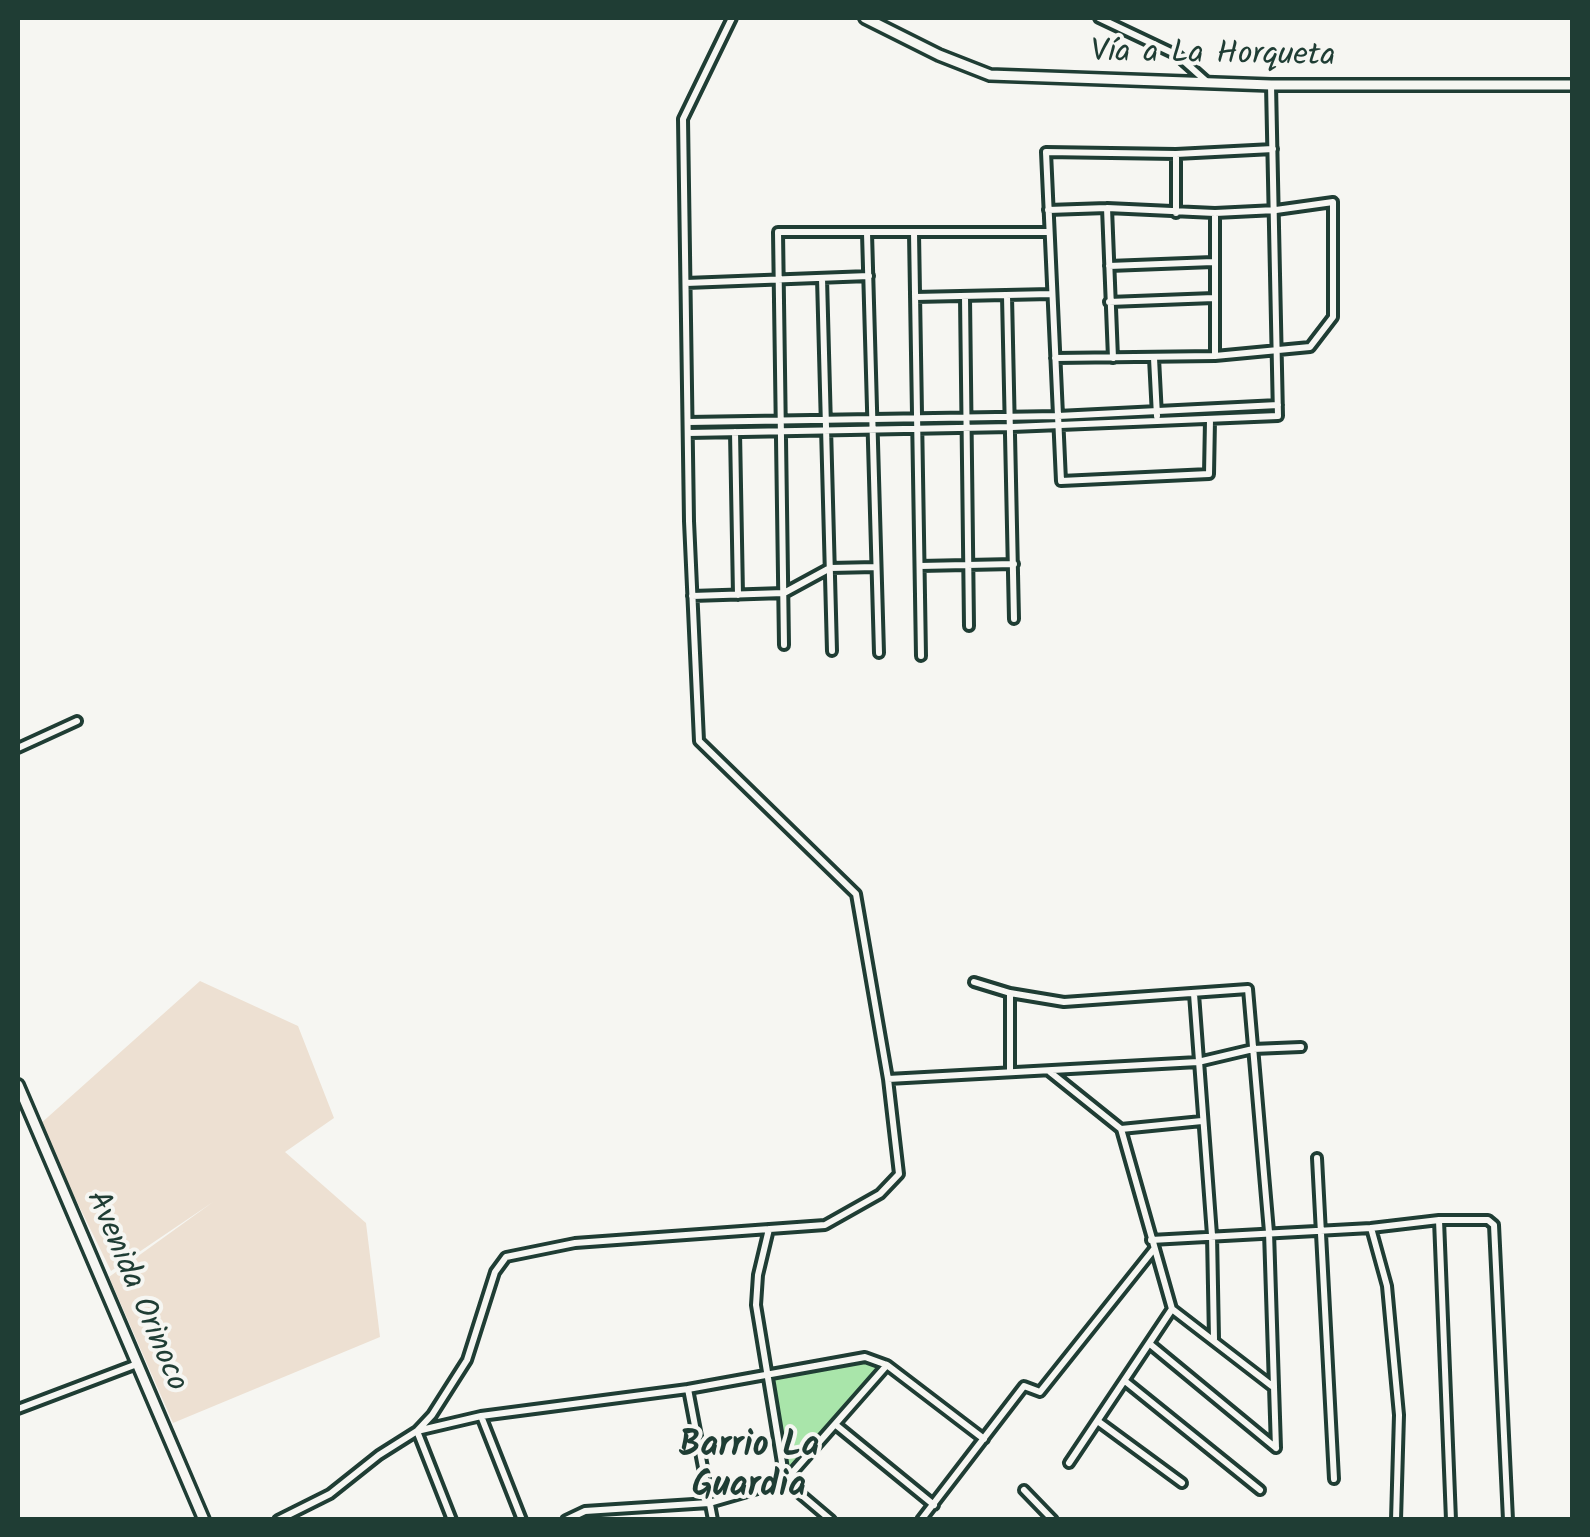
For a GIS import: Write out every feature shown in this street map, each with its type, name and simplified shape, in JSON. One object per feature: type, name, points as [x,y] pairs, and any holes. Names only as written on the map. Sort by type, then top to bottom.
[{"type":"main road","name":"Vía a La Horqueta","points":[[864,18],[990,75],[1271,85],[1572,85]]},
{"type":"main road","name":"Avenida Orinoco","points":[[18,1085],[204,1520]]},
{"type":"street","points":[[282,1518],[330,1494],[418,1431],[432,1416],[468,1360],[495,1272],[506,1257],[575,1243],[825,1225],[880,1194],[899,1174],[888,1079],[856,894],[699,740],[692,596],[683,120],[732,18]]},
{"type":"street","points":[[1099,18],[1177,55],[1206,81]]},
{"type":"street","points":[[1157,417],[1210,420],[1278,416],[1271,85]]},
{"type":"street","points":[[1210,420],[1209,474],[1061,482],[1046,152],[1176,154],[1273,149]]},
{"type":"street","points":[[1176,154],[1176,213]]},
{"type":"street","points":[[1048,210],[1107,208],[1215,213],[1333,202],[1334,307],[1310,347],[1215,356],[1054,358]]},
{"type":"street","points":[[1107,208],[1113,358]]},
{"type":"street","points":[[1215,213],[1215,356]]},
{"type":"street","points":[[784,645],[778,232],[1048,232]]},
{"type":"street","points":[[867,232],[879,653]]},
{"type":"street","points":[[914,233],[921,656]]},
{"type":"street","points":[[1109,266],[1213,262]]},
{"type":"street","points":[[685,283],[869,276]]},
{"type":"street","points":[[822,278],[832,651]]},
{"type":"street","points":[[915,297],[1050,294]]},
{"type":"street","points":[[1007,296],[1014,619]]},
{"type":"street","points":[[965,297],[968,626]]},
{"type":"street","points":[[1110,302],[1214,298]]},
{"type":"street","points":[[1154,358],[1157,417]]},
{"type":"street","points":[[688,422],[1011,416],[1058,420],[1157,417],[1278,405]]},
{"type":"street","points":[[688,433],[1012,427],[1058,420]]},
{"type":"street","points":[[735,432],[738,595]]},
{"type":"street","points":[[920,566],[1014,564]]},
{"type":"street","points":[[692,596],[784,593],[830,568],[876,567]]},
{"type":"street","points":[[18,748],[78,721]]},
{"type":"street","points":[[974,982],[1010,994],[1081,1002],[1248,989],[1269,1232],[1276,1448],[1150,1344]]},
{"type":"street","points":[[1010,994],[1010,1070]]},
{"type":"street","points":[[1194,994],[1212,1235],[1214,1340]]},
{"type":"street","points":[[888,1079],[1198,1062],[1252,1049],[1301,1047]]},
{"type":"street","points":[[1050,1071],[1121,1129],[1172,1309],[1273,1386]]},
{"type":"street","points":[[1121,1129],[1202,1122]]},
{"type":"street","points":[[1317,1158],[1334,1480]]},
{"type":"street","points":[[1439,1220],[1451,1520]]},
{"type":"street","points":[[1151,1240],[1488,1220],[1494,1225],[1508,1520]]},
{"type":"street","points":[[1370,1228],[1387,1286],[1399,1415],[1396,1520]]},
{"type":"street","points":[[769,1229],[756,1305],[785,1481],[832,1520]]},
{"type":"street","points":[[921,1520],[1024,1386],[1040,1392],[1154,1249]]},
{"type":"street","points":[[1070,1463],[1172,1309]]},
{"type":"street","points":[[418,1431],[480,1416],[688,1389],[865,1357],[887,1365],[984,1439]]},
{"type":"street","points":[[18,1408],[137,1364]]},
{"type":"street","points":[[566,1520],[709,1503],[785,1481],[887,1365]]},
{"type":"street","points":[[1125,1381],[1260,1490]]},
{"type":"street","points":[[688,1389],[713,1520]]},
{"type":"street","points":[[480,1416],[522,1520]]},
{"type":"street","points":[[1100,1422],[1182,1484]]},
{"type":"street","points":[[836,1425],[934,1504]]},
{"type":"street","points":[[418,1431],[450,1519]]},
{"type":"street","points":[[1024,1490],[1053,1520]]},
{"type":"shaded area","points":[[200,981],[298,1026],[334,1118],[285,1152],[366,1223],[380,1337],[173,1423],[109,1277],[213,1202],[111,1271],[39,1125]]},
{"type":"green space","points":[[865,1357],[887,1365],[785,1481],[766,1372]]},
{"type":"district","name":"Barrio La Guardia","points":[[749,1469]]}]
